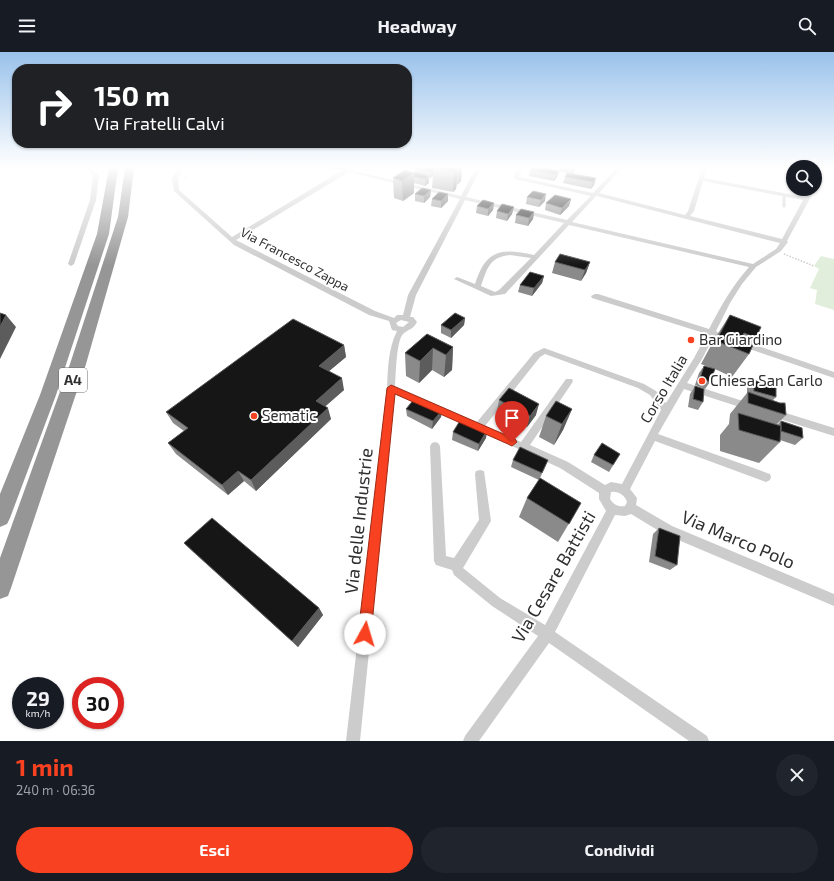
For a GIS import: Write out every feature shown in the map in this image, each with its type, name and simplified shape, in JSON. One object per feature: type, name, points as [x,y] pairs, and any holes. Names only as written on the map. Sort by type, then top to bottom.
[{"type":"highway","name":"A4","points":[[0,518],[48,395],[103,234],[109,200]]},
{"type":"highway","name":"A4","points":[[0,588],[83,350],[124,217],[126,200]]},
{"type":"street","points":[[71,264],[92,200]]},
{"type":"street","name":"Via Francesco Zappa","points":[[188,200],[236,244],[372,313],[393,320]]},
{"type":"street","points":[[232,240],[298,200]]},
{"type":"street","name":"Via delle Industrie","points":[[353,741],[391,388],[392,355],[396,339],[401,330],[409,328],[412,324],[410,319],[406,317],[412,295],[463,200]]},
{"type":"street","points":[[469,200],[754,266]]},
{"type":"street","points":[[457,279],[478,286],[494,294],[502,292],[590,200]]},
{"type":"street","points":[[621,200],[785,242]]},
{"type":"street","points":[[687,216],[694,200]]},
{"type":"street","name":"Corso Italia","points":[[624,490],[666,410],[698,359],[729,298],[739,283],[754,266],[777,251],[785,242],[807,200]]},
{"type":"street","points":[[478,286],[487,263],[495,257],[504,253],[517,253],[535,257]]},
{"type":"street","points":[[595,296],[711,333],[834,375]]},
{"type":"street","points":[[401,330],[393,326],[393,320],[400,316],[406,317]]},
{"type":"street","points":[[478,427],[537,355],[544,351],[641,386],[653,393],[666,410]]},
{"type":"street","points":[[523,446],[569,381]]},
{"type":"street","points":[[682,385],[834,432]]},
{"type":"street","points":[[391,388],[564,465],[605,491]]},
{"type":"street","points":[[652,436],[766,477]]},
{"type":"street","points":[[435,446],[440,561],[457,565]]},
{"type":"street","points":[[480,474],[485,521],[457,565],[458,571],[496,602],[547,634],[702,741]]},
{"type":"street","points":[[613,487],[624,490],[632,499],[631,508],[625,512],[613,509],[605,501],[605,491],[613,487]]},
{"type":"street","name":"Via Marco Polo","points":[[631,508],[668,530],[834,600]]},
{"type":"street","name":"Via Cesare Battisti","points":[[470,741],[547,634],[613,509]]},
{"type":"lane","points":[[784,200],[784,206]]},
{"type":"path","points":[[777,251],[814,266]]},
{"type":"green space","points":[[821,256],[834,259],[834,310],[815,304],[817,290],[810,288],[819,269],[814,266]]},
{"type":"building","points":[[483,200],[494,203],[488,209],[477,206]]},
{"type":"building","points":[[549,200],[570,200],[562,208],[546,203]]},
{"type":"building","points":[[502,204],[514,207],[508,214],[497,211]]},
{"type":"building","points":[[521,209],[534,212],[529,218],[516,215]]},
{"type":"building","points":[[560,254],[590,262],[585,270],[555,262]]},
{"type":"building","points":[[530,272],[544,276],[534,288],[520,285]]},
{"type":"building","points":[[0,313],[6,315],[0,327]]},
{"type":"building","points":[[455,313],[465,318],[451,330],[441,325]]},
{"type":"building","points":[[730,315],[761,327],[756,338],[744,333],[740,340],[753,345],[749,354],[716,341]]},
{"type":"building","name":"Sematic","points":[[293,319],[344,345],[319,366],[342,378],[316,401],[328,408],[251,480],[238,471],[222,485],[168,443],[188,428],[166,412]]},
{"type":"building","points":[[427,334],[453,347],[446,355],[433,348],[420,361],[405,353]]},
{"type":"building","points":[[704,366],[715,369],[710,382],[700,378]]},
{"type":"building","points":[[753,380],[776,387],[776,397],[754,391]]},
{"type":"building","points":[[695,386],[704,389],[703,402],[693,399]]},
{"type":"building","points":[[509,388],[539,404],[530,416],[499,400]]},
{"type":"building","points":[[748,392],[780,403],[785,403],[786,415],[748,403]]},
{"type":"building","points":[[416,397],[442,410],[433,421],[406,409]]},
{"type":"building","points":[[556,401],[572,409],[562,424],[546,416]]},
{"type":"building","points":[[738,413],[781,426],[780,442],[739,430]]},
{"type":"building","points":[[461,419],[487,430],[479,444],[453,432]]},
{"type":"building","points":[[781,421],[802,428],[803,438],[781,431]]},
{"type":"building","points":[[602,443],[620,454],[613,465],[594,455]]},
{"type":"building","points":[[520,447],[548,460],[542,473],[513,460]]},
{"type":"building","points":[[540,478],[581,503],[569,524],[527,498]]},
{"type":"building","points":[[212,518],[319,608],[292,641],[184,543]]},
{"type":"building","points":[[659,528],[680,536],[677,565],[655,556]]},
{"type":"place","name":"Bar Giardino","points":[[691,340]]},
{"type":"place","name":"Chiesa San Carlo","points":[[702,381]]},
{"type":"place","name":"Sematic","points":[[254,416]]},
{"type":"route","points":[[365,634],[391,388],[512,442]]}]
